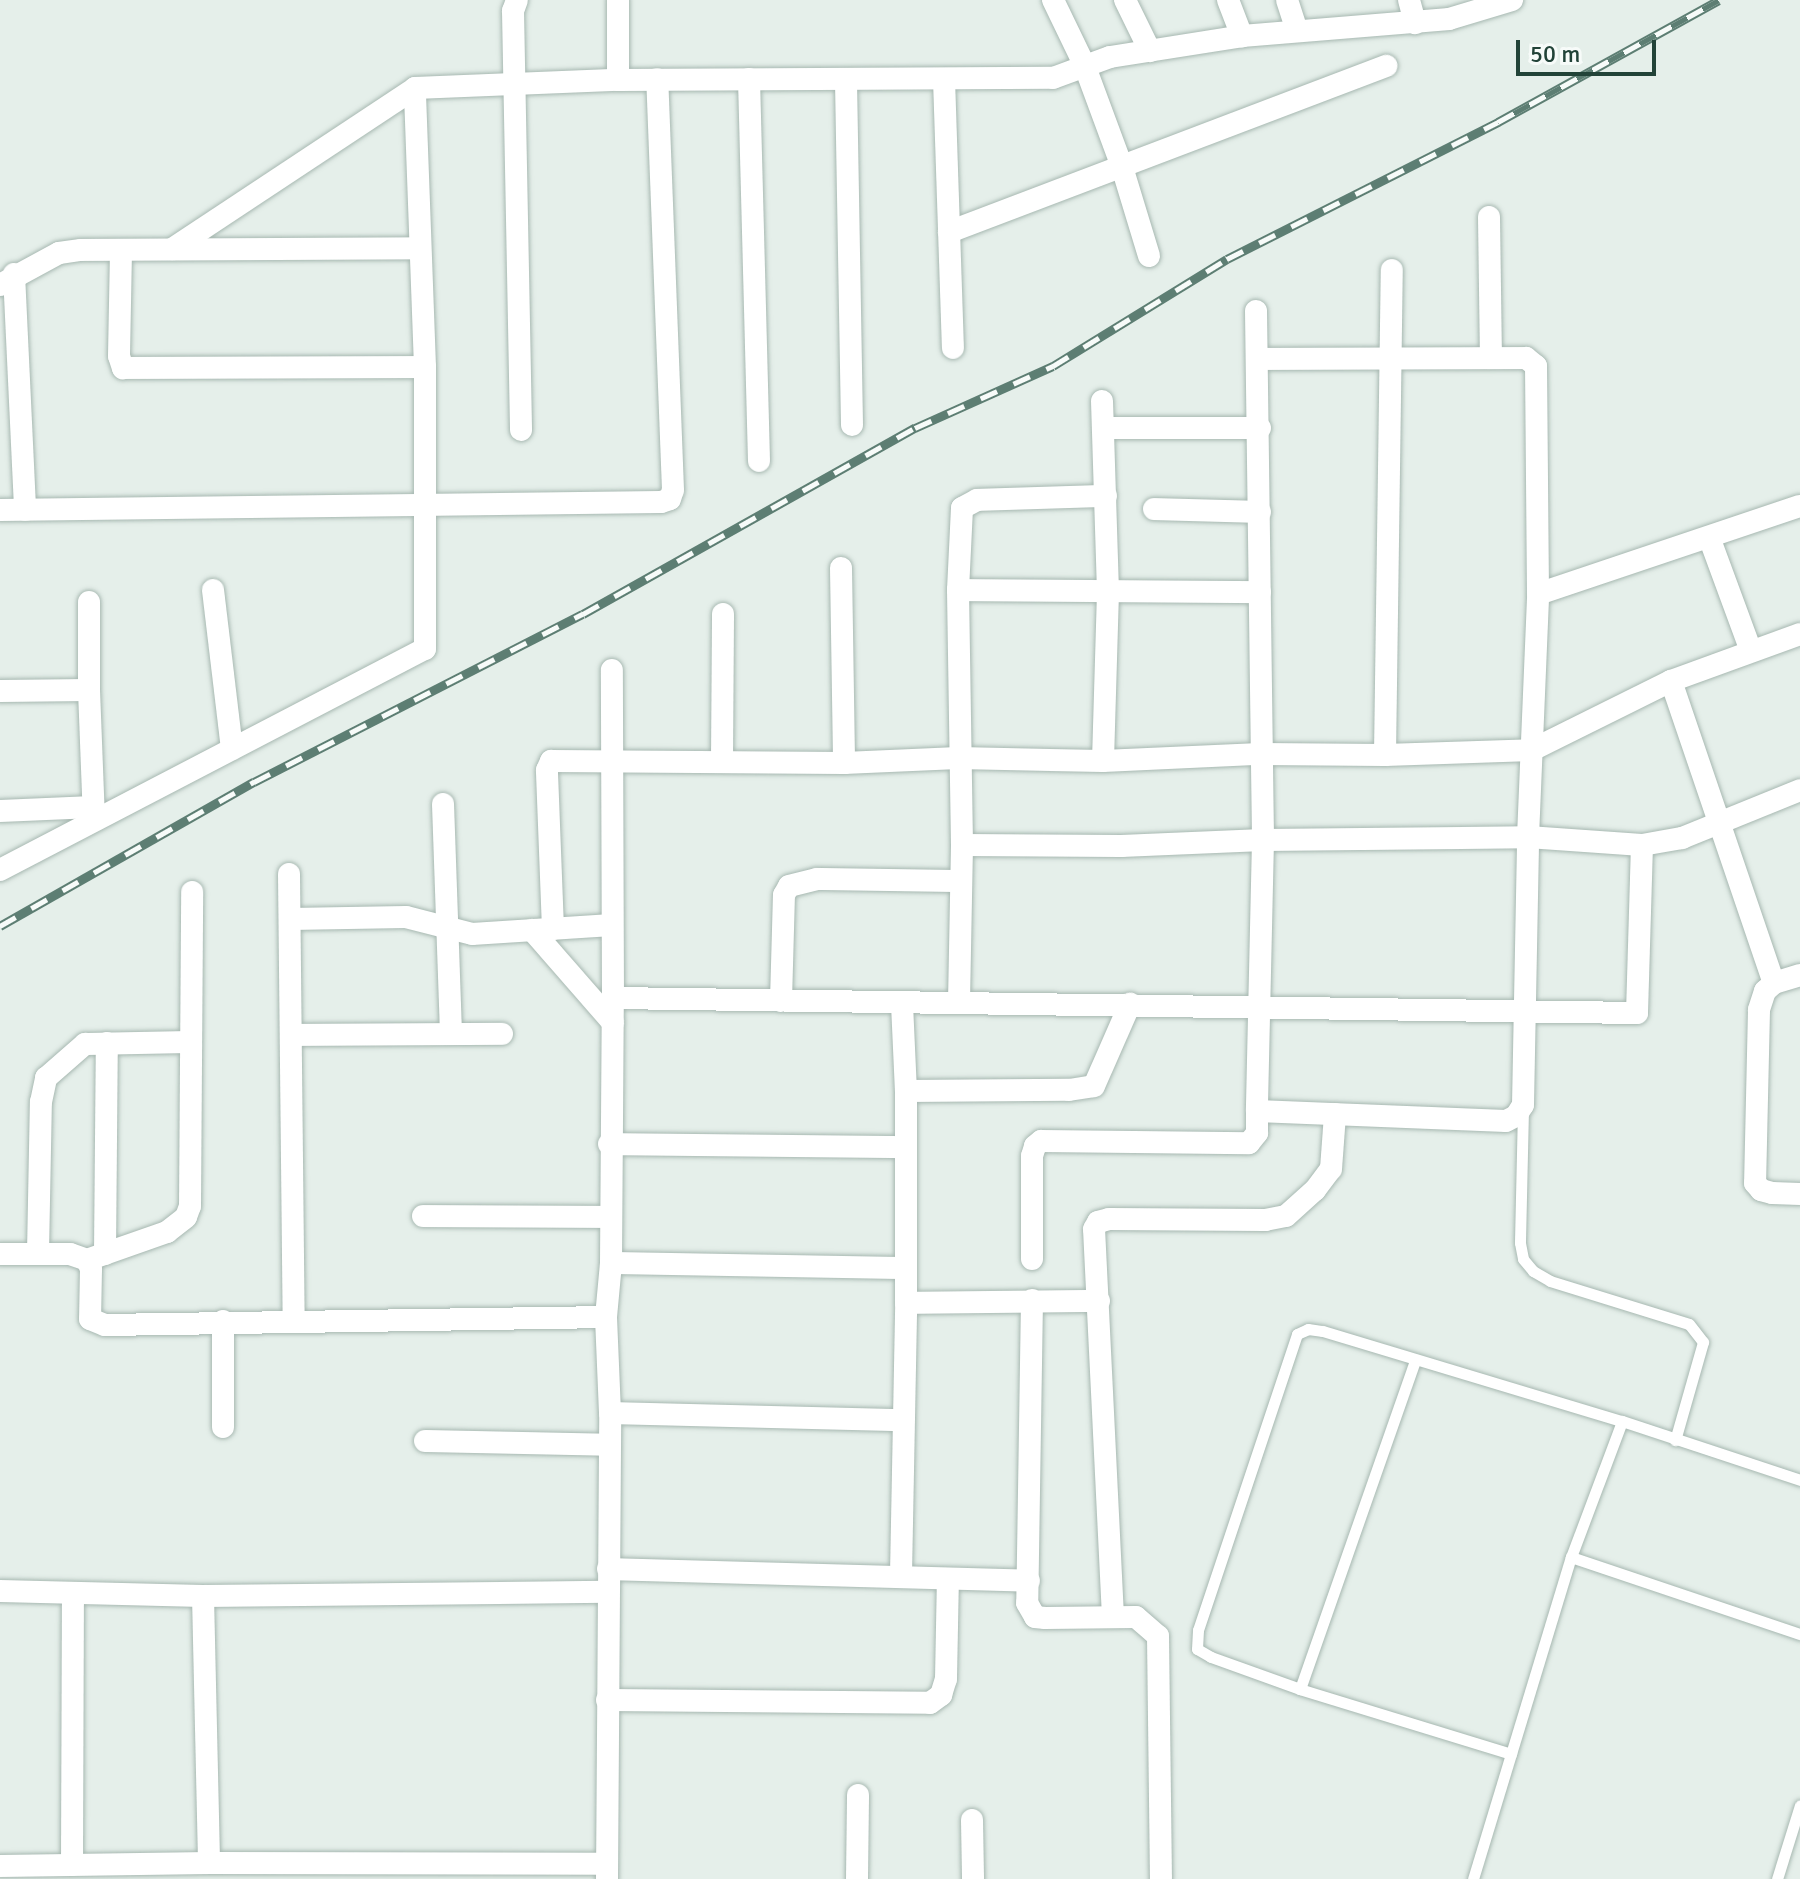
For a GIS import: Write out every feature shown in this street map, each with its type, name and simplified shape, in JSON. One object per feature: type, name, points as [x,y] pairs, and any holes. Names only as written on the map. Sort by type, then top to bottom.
[{"type":"street","points":[[517,0],[513,11],[521,430]]},
{"type":"street","points":[[618,0],[618,80]]},
{"type":"street","points":[[1053,0],[1084,64],[1122,167],[1149,256]]},
{"type":"street","points":[[1125,0],[1150,51]]},
{"type":"street","points":[[1228,0],[1242,36]]},
{"type":"street","points":[[1287,0],[1297,30]]},
{"type":"street","points":[[1409,0],[1415,23]]},
{"type":"street","points":[[171,249],[415,88],[657,79],[846,81],[1053,78],[1084,64],[1150,51],[1297,30],[1415,23],[1471,15],[1512,0]]},
{"type":"street","points":[[949,232],[1387,66]]},
{"type":"street","points":[[0,510],[661,502],[670,499],[673,490],[657,79]]},
{"type":"street","points":[[749,79],[759,461]]},
{"type":"street","points":[[944,79],[953,348]]},
{"type":"street","points":[[846,81],[852,425]]},
{"type":"street","points":[[0,870],[94,813],[232,749],[425,649],[425,367],[415,88]]},
{"type":"street","points":[[1489,217],[1491,358]]},
{"type":"street","points":[[25,510],[7,280],[59,253],[171,249],[420,248]]},
{"type":"street","points":[[121,251],[119,356],[123,368],[425,367]]},
{"type":"street","points":[[1385,755],[1392,270]]},
{"type":"street","points":[[1032,1259],[1032,1156],[1035,1146],[1041,1141],[1249,1143],[1257,1133],[1257,1005],[1263,840],[1260,428],[1256,311]]},
{"type":"street","points":[[1257,1111],[1506,1121],[1516,1116],[1523,1105],[1528,837],[1538,594],[1536,366],[1526,358],[1258,359]]},
{"type":"street","points":[[1102,401],[1108,592],[1103,761]]},
{"type":"street","points":[[1103,428],[1260,428]]},
{"type":"street","points":[[959,1002],[962,845],[958,758],[958,590],[962,508],[968,502],[1106,496]]},
{"type":"street","points":[[1538,594],[1800,506]]},
{"type":"street","points":[[1154,509],[1260,512]]},
{"type":"street","points":[[1709,537],[1751,651]]},
{"type":"street","points":[[841,568],[844,763]]},
{"type":"street","points":[[213,590],[232,749]]},
{"type":"street","points":[[958,590],[1260,592]]},
{"type":"street","points":[[89,602],[94,813]]},
{"type":"street","points":[[722,760],[723,614]]},
{"type":"street","points":[[613,1023],[543,930],[547,765],[557,760],[844,763],[958,758],[1103,761],[1260,754],[1385,755],[1532,750],[1671,681],[1800,634]]},
{"type":"street","points":[[0,1866],[46,1872],[72,1865],[209,1863],[607,1871],[610,1413],[606,1317],[611,1263],[612,670]]},
{"type":"street","points":[[1671,681],[1721,820],[1774,983]]},
{"type":"street","points":[[0,691],[89,690]]},
{"type":"street","points":[[962,845],[1121,846],[1263,840],[1528,837],[1642,845],[1682,838],[1800,790]]},
{"type":"street","points":[[443,804],[451,1034]]},
{"type":"street","points":[[0,811],[94,813]]},
{"type":"street","points":[[613,998],[902,1004],[1257,1005],[1637,1013],[1642,845]]},
{"type":"street","points":[[289,874],[294,1319]]},
{"type":"street","points":[[781,1001],[784,895],[789,886],[817,879],[961,881]]},
{"type":"street","points":[[0,1254],[96,1257],[167,1232],[186,1217],[190,1192],[192,892]]},
{"type":"street","points":[[290,919],[406,917],[472,934],[612,925]]},
{"type":"street","points":[[1800,975],[1774,983],[1765,991],[1759,1010],[1755,1183],[1772,1193],[1800,1194]]},
{"type":"street","points":[[901,1575],[906,1303],[903,1268],[906,1091],[902,1004]]},
{"type":"street","points":[[906,1091],[1085,1090],[1094,1086],[1100,1077],[1130,1004]]},
{"type":"street","points":[[291,1035],[502,1034]]},
{"type":"street","points":[[38,1253],[41,1102],[46,1078],[85,1044],[191,1042]]},
{"type":"street","points":[[107,1043],[96,1257],[91,1269],[88,1310],[95,1323],[606,1317]]},
{"type":"street","points":[[1113,1617],[1099,1301],[1092,1237],[1098,1222],[1109,1219],[1265,1220],[1286,1216],[1315,1190],[1331,1169],[1335,1114]]},
{"type":"street","points":[[609,1144],[904,1147]]},
{"type":"street","points":[[423,1216],[610,1217]]},
{"type":"street","points":[[611,1263],[903,1268]]},
{"type":"street","points":[[1032,1300],[1027,1603],[1035,1617],[1136,1617],[1158,1636],[1161,1879]]},
{"type":"street","points":[[906,1303],[1099,1301]]},
{"type":"street","points":[[223,1321],[223,1427]]},
{"type":"street","points":[[610,1413],[902,1420]]},
{"type":"street","points":[[425,1441],[609,1445]]},
{"type":"street","points":[[0,1591],[203,1596],[607,1580],[901,1575],[1029,1581]]},
{"type":"street","points":[[607,1700],[930,1703],[941,1695],[946,1679],[948,1579]]},
{"type":"street","points":[[72,1865],[73,1595]]},
{"type":"street","points":[[203,1596],[209,1863]]},
{"type":"street","points":[[857,1879],[858,1795]]},
{"type":"street","points":[[972,1820],[973,1879]]},
{"type":"lane","points":[[1523,1105],[1523,1259],[1533,1271],[1550,1281],[1689,1324],[1703,1342],[1675,1440]]},
{"type":"lane","points":[[1511,1754],[1300,1689],[1197,1649],[1196,1639],[1297,1334],[1308,1329],[1323,1331],[1622,1421],[1800,1480]]},
{"type":"lane","points":[[1300,1689],[1415,1361]]},
{"type":"lane","points":[[1473,1879],[1571,1557],[1622,1421]]},
{"type":"lane","points":[[1571,1557],[1800,1634]]},
{"type":"lane","points":[[1777,1879],[1796,1833],[1800,1805]]},
{"type":"railway","points":[[0,926],[254,782],[583,614],[915,428],[1053,366],[1227,259],[1498,122],[1719,0]]}]
